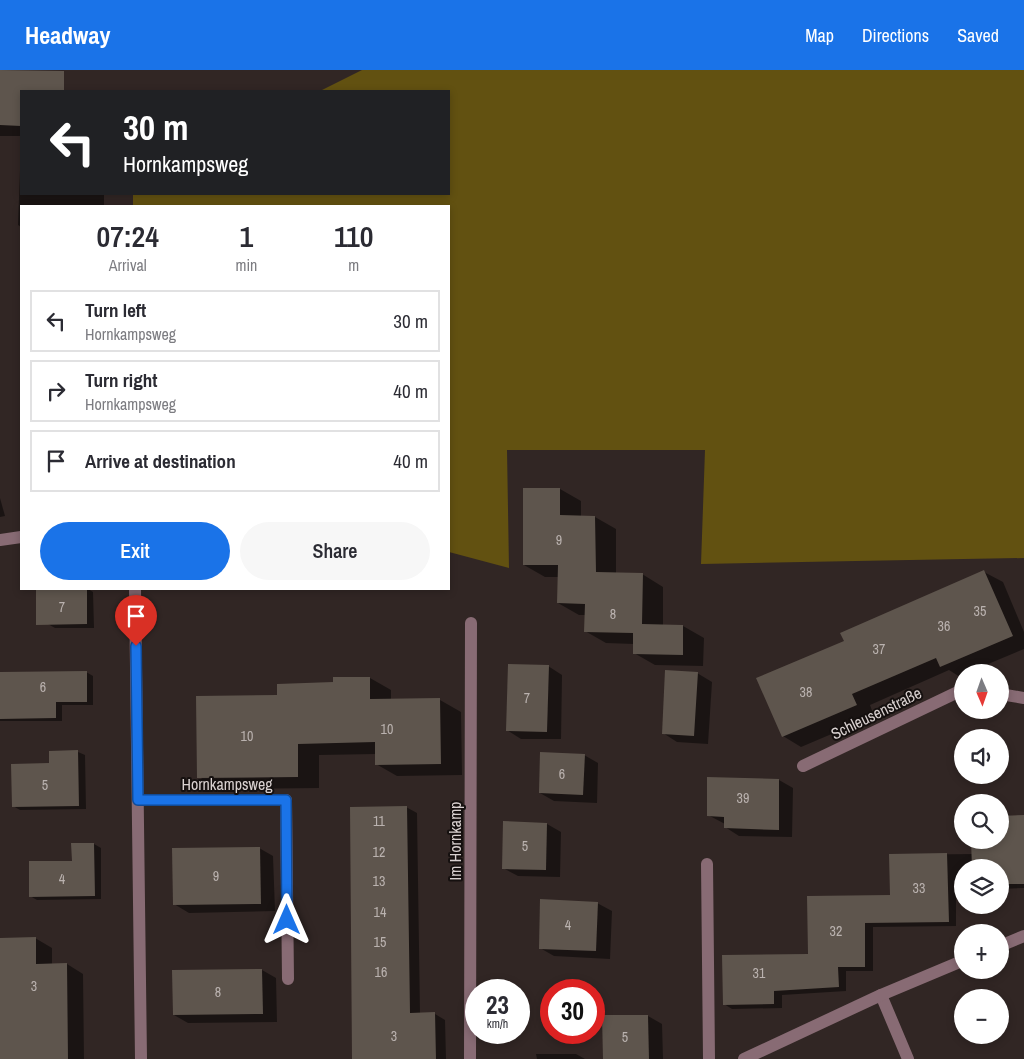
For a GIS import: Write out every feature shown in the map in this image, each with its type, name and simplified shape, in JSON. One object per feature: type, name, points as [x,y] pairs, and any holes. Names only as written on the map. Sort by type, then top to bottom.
[{"type":"street","points":[[0,540],[20,537]]},
{"type":"street","points":[[135,590],[141,1059]]},
{"type":"street","name":"Im Hornkamp","points":[[470,1059],[471,623]]},
{"type":"street","name":"Schleusenstraße","points":[[803,766],[954,694]]},
{"type":"street","points":[[1009,696],[1024,698]]},
{"type":"street","name":"Hornkampsweg","points":[[138,800],[286,800],[288,979]]},
{"type":"street","points":[[707,864],[709,1059]]},
{"type":"street","points":[[1009,942],[1024,936]]},
{"type":"street","points":[[744,1059],[881,995],[954,964]]},
{"type":"street","points":[[881,995],[908,1059]]},
{"type":"shaded area","points":[[362,70],[1024,70],[1024,558],[701,564],[705,450],[507,450],[509,568],[450,552],[450,205],[133,205],[133,195],[450,195],[450,90],[322,90]]},
{"type":"building","points":[[0,70],[64,71],[64,90],[20,90],[20,126],[0,125]]},
{"type":"building","points":[[523,488],[560,488],[560,515],[595,516],[596,572],[643,573],[642,624],[683,625],[683,655],[633,654],[633,633],[584,632],[585,604],[557,603],[558,565],[523,565]]},
{"type":"building","points":[[984,570],[1013,636],[940,667],[936,658],[852,694],[857,705],[782,737],[756,678],[844,641],[840,633]]},
{"type":"building","points":[[36,590],[87,590],[87,624],[36,625]]},
{"type":"building","points":[[508,664],[549,665],[547,732],[506,731]]},
{"type":"building","points":[[665,670],[698,672],[694,736],[662,734]]},
{"type":"building","points":[[87,671],[87,702],[56,702],[56,718],[0,719],[0,672]]},
{"type":"building","points":[[333,677],[370,677],[370,699],[440,698],[441,764],[375,765],[375,742],[298,744],[298,777],[197,778],[196,696],[277,695],[277,684],[333,682]]},
{"type":"building","points":[[78,750],[79,806],[12,807],[11,764],[49,763],[49,751]]},
{"type":"building","points":[[540,752],[585,754],[583,795],[539,793]]},
{"type":"building","points":[[707,777],[779,779],[779,830],[724,828],[724,817],[707,816]]},
{"type":"building","points":[[407,806],[410,1013],[435,1012],[436,1059],[352,1059],[350,807]]},
{"type":"building","points":[[1024,815],[1024,884],[1009,884],[1009,859],[972,859],[971,849],[1009,849],[1009,816]]},
{"type":"building","points":[[503,821],[547,823],[546,870],[502,869]]},
{"type":"building","points":[[71,843],[94,843],[95,896],[29,897],[29,861],[72,861]]},
{"type":"building","points":[[260,847],[261,904],[173,905],[172,848]]},
{"type":"building","points":[[947,853],[949,922],[865,923],[865,967],[838,967],[839,987],[774,991],[774,1004],[723,1005],[722,955],[808,954],[807,896],[890,895],[889,854]]},
{"type":"building","points":[[540,899],[598,902],[596,951],[539,949]]},
{"type":"building","points":[[36,937],[36,964],[67,963],[68,1059],[0,1059],[0,938]]},
{"type":"building","points":[[262,969],[263,1014],[173,1015],[172,970]]},
{"type":"building","points":[[605,1015],[648,1015],[649,1059],[603,1059]]},
{"type":"route","points":[[136,646],[138,800],[286,800],[287,920]]}]
